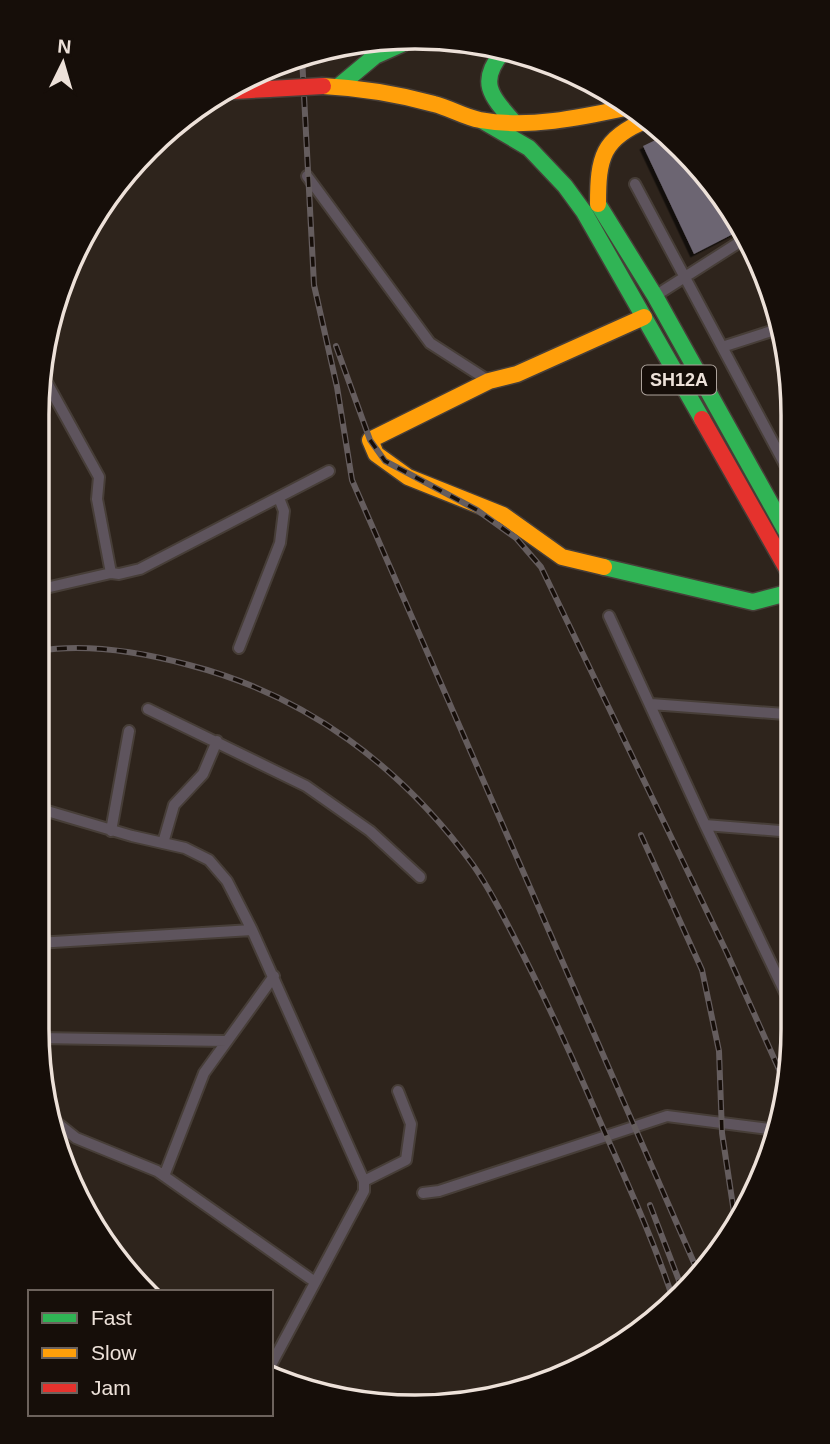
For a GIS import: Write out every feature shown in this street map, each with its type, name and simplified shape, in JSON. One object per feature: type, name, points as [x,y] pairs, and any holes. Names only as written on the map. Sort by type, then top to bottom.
[{"type":"main road","points":[[247,90],[331,86],[388,50]]},
{"type":"main road","points":[[497,58],[491,65],[487,83],[493,98],[513,121]]},
{"type":"main road","name":"SH12A","points":[[331,86],[383,92],[438,105],[480,120],[529,148],[565,186],[584,212],[643,317],[781,545]]},
{"type":"main road","points":[[480,120],[530,121],[617,110]]},
{"type":"main road","name":"SH12A","points":[[637,125],[614,136],[602,149],[597,172],[598,205],[655,296],[781,522]]},
{"type":"main road","points":[[643,317],[517,374],[489,381],[377,435],[370,440],[376,454],[408,477],[503,515],[562,557],[753,602],[781,595]]},
{"type":"street","points":[[307,176],[430,343],[489,381]]},
{"type":"street","points":[[635,184],[781,457]]},
{"type":"street","points":[[655,296],[738,243]]},
{"type":"street","points":[[722,347],[771,331]]},
{"type":"street","points":[[50,389],[99,477],[97,499],[111,573]]},
{"type":"street","points":[[49,587],[140,569],[329,471]]},
{"type":"street","points":[[239,648],[279,543],[284,511],[279,498]]},
{"type":"street","points":[[609,616],[781,984]]},
{"type":"street","points":[[651,704],[781,714]]},
{"type":"street","points":[[148,709],[306,786],[370,831],[420,877]]},
{"type":"street","points":[[111,831],[129,731]]},
{"type":"street","points":[[163,843],[174,805],[202,774],[217,741]]},
{"type":"street","points":[[49,812],[111,831],[185,848],[209,860],[227,881],[274,976],[365,1181],[364,1191],[273,1361]]},
{"type":"street","points":[[705,825],[781,831]]},
{"type":"street","points":[[49,942],[252,930]]},
{"type":"street","points":[[164,1176],[204,1073],[274,976]]},
{"type":"street","points":[[49,1038],[228,1041]]},
{"type":"street","points":[[365,1181],[406,1160],[411,1124],[398,1091]]},
{"type":"street","points":[[423,1193],[439,1191],[667,1116],[768,1129]]},
{"type":"street","points":[[62,1127],[76,1138],[157,1171],[315,1282]]},
{"type":"building","points":[[656,140],[674,156],[705,192],[733,234],[694,254],[643,146]]},
{"type":"railway","points":[[302,66],[314,285],[337,387],[352,480],[695,1264]]},
{"type":"railway","points":[[336,346],[370,440],[385,461],[477,510],[516,538],[541,567],[727,953],[779,1069]]},
{"type":"railway","points":[[49,650],[94,648],[133,653],[232,678],[273,695],[312,716],[383,767],[415,797],[473,865],[512,933],[623,1172],[670,1291]]},
{"type":"railway","points":[[641,835],[702,970],[719,1051],[722,1133],[733,1209]]},
{"type":"railway","points":[[650,1205],[679,1282]]},
{"type":"traffic: fast","points":[[339,86],[375,56],[388,50]]},
{"type":"traffic: fast","points":[[498,59],[490,72],[490,88],[513,121]]},
{"type":"traffic: fast","points":[[483,121],[529,148],[565,186],[584,212],[702,419]]},
{"type":"traffic: fast","points":[[598,204],[655,296],[781,522]]},
{"type":"traffic: fast","points":[[604,567],[753,602],[781,595]]},
{"type":"traffic: slow","points":[[323,86],[407,97],[474,119],[499,122],[556,121],[616,110]]},
{"type":"traffic: slow","points":[[598,204],[599,174],[606,152],[620,134],[637,125]]},
{"type":"traffic: slow","points":[[604,567],[562,557],[503,515],[408,477],[376,454],[370,440],[489,381],[517,374],[644,317]]},
{"type":"traffic: jam","points":[[269,89],[323,86]]},
{"type":"traffic: jam","points":[[247,90],[269,89]]},
{"type":"traffic: jam","points":[[702,419],[781,558]]}]
